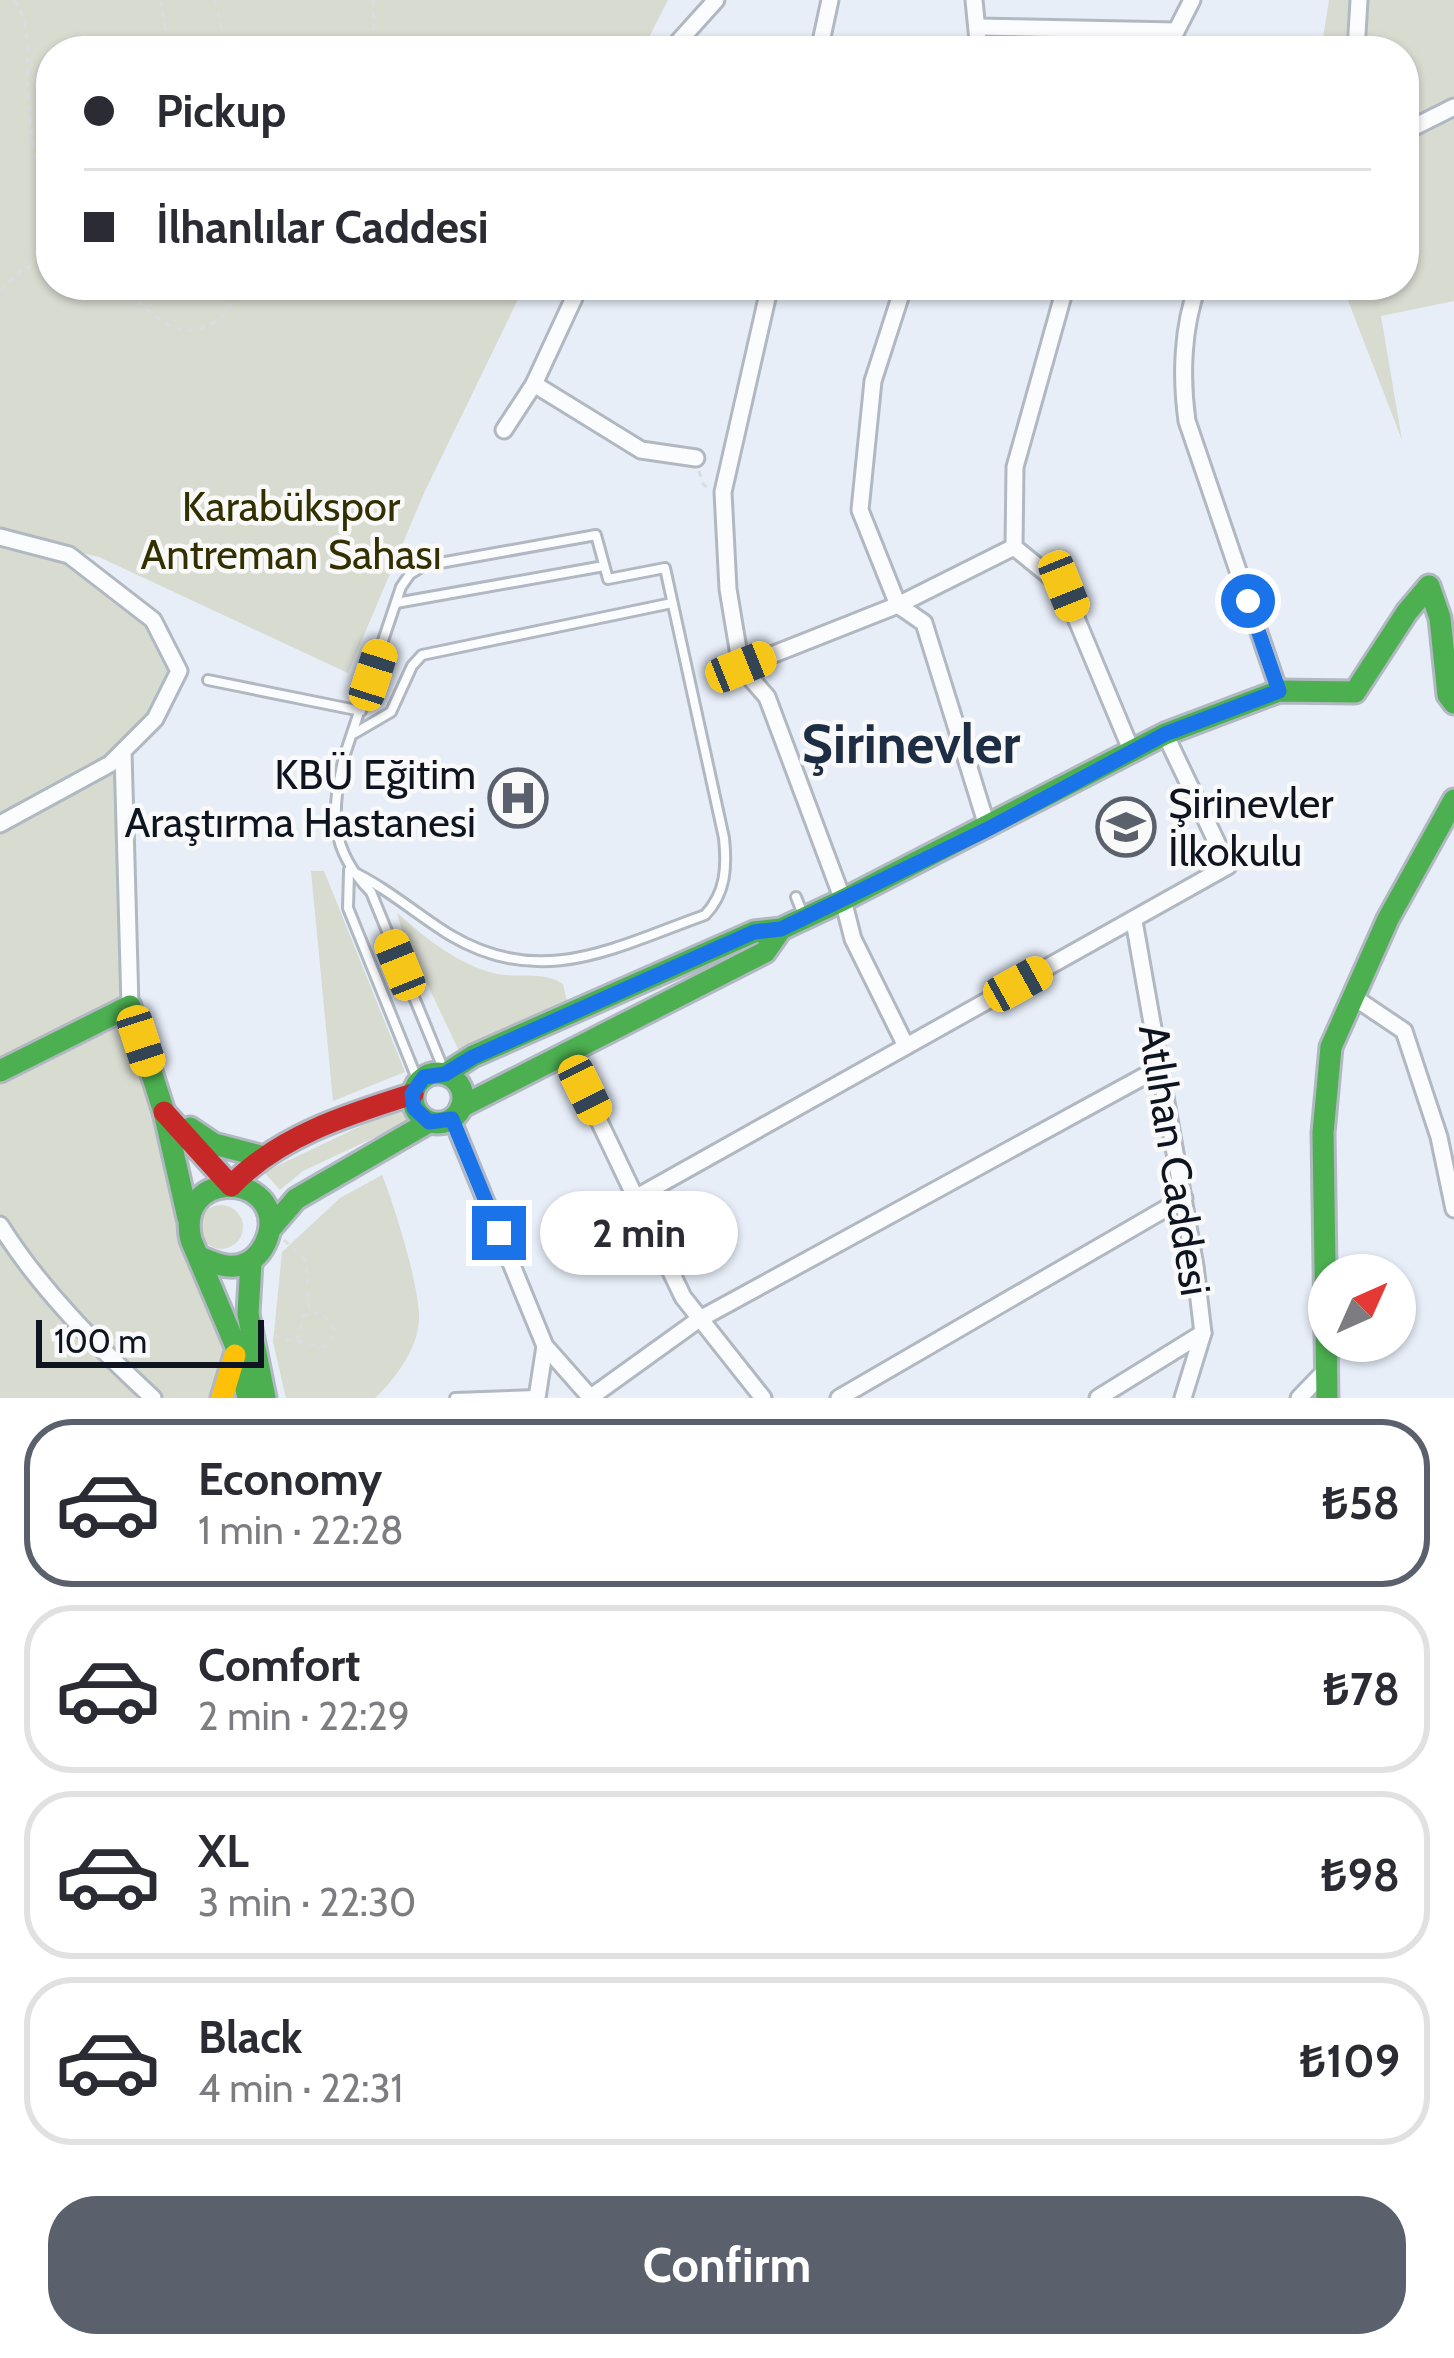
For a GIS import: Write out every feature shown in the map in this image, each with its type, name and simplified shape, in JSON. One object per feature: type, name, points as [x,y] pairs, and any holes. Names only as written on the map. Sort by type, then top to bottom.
[{"type":"street","points":[[684,36],[716,0]]},
{"type":"street","points":[[822,36],[830,0]]},
{"type":"street","points":[[974,0],[978,36]]},
{"type":"street","points":[[1174,36],[1192,0]]},
{"type":"street","points":[[1357,36],[1360,0]]},
{"type":"street","points":[[977,27],[1176,31]]},
{"type":"street","points":[[1419,124],[1454,107]]},
{"type":"street","points":[[504,430],[534,384],[573,300]]},
{"type":"street","points":[[767,300],[723,492],[728,589],[741,667],[767,697],[843,900],[853,939],[906,1046]]},
{"type":"street","points":[[899,300],[873,381],[860,510],[898,605],[924,623],[988,829]]},
{"type":"street","points":[[1014,547],[1015,467],[1062,300]]},
{"type":"street","points":[[1192,300],[1182,384],[1187,421],[1279,691]]},
{"type":"street","points":[[534,384],[641,450],[696,458]]},
{"type":"street","points":[[0,537],[69,555],[153,620],[179,670],[155,719],[110,764],[0,824]]},
{"type":"street","points":[[741,667],[898,605],[1014,547]]},
{"type":"street","points":[[1014,547],[1064,586],[1132,752]]},
{"type":"street","points":[[200,1257],[224,1268],[251,1262],[296,1199],[765,952],[801,907],[843,900],[1165,734],[1279,691],[1355,692],[1429,586],[1439,618],[1448,695],[1454,703]]},
{"type":"street","points":[[638,1197],[1228,866],[1165,734]]},
{"type":"street","points":[[123,752],[130,1006],[164,1112],[188,1233],[237,1349],[248,1398]]},
{"type":"street","points":[[1327,1398],[1323,1132],[1331,1048],[1388,919],[1454,800]]},
{"type":"street","name":"Atlıhan Caddesi","points":[[1134,921],[1203,1333],[1183,1398]]},
{"type":"street","points":[[231,1186],[260,1156],[416,1088],[431,1074],[445,1074],[473,1057],[754,932],[781,929]]},
{"type":"street","points":[[1352,996],[1405,1031],[1439,1137],[1454,1209]]},
{"type":"street","points":[[0,1071],[130,1006]]},
{"type":"street","points":[[567,1054],[683,1297],[763,1398]]},
{"type":"street","points":[[448,1116],[545,1346],[591,1398],[698,1319],[1161,1067]]},
{"type":"street","points":[[445,1074],[462,1091],[448,1116]]},
{"type":"street","points":[[416,1088],[414,1108],[448,1116]]},
{"type":"street","points":[[164,1112],[214,1144],[260,1156]]},
{"type":"street","points":[[164,1112],[231,1186]]},
{"type":"street","points":[[188,1219],[201,1196],[213,1188],[231,1186],[253,1193],[262,1202],[271,1228]]},
{"type":"street","points":[[838,1398],[1184,1198]]},
{"type":"street","points":[[0,1226],[115,1363],[153,1398]]},
{"type":"street","points":[[251,1262],[244,1289],[245,1314],[265,1398]]},
{"type":"street","points":[[223,1398],[245,1314]]},
{"type":"street","points":[[1098,1398],[1203,1333]]},
{"type":"street","points":[[537,1396],[545,1346]]},
{"type":"street","points":[[1299,1398],[1329,1366]]},
{"type":"lane","points":[[350,870],[465,944],[521,963],[579,960],[705,914],[724,883],[727,860],[665,568],[608,578],[596,535],[423,566],[410,574],[396,603],[344,757],[336,832],[350,870],[371,892],[445,1074]]},
{"type":"lane","points":[[396,603],[604,566]]},
{"type":"lane","points":[[354,734],[391,712],[422,655],[672,603]]},
{"type":"lane","points":[[208,680],[362,711]]},
{"type":"lane","points":[[350,870],[347,908],[416,1088]]},
{"type":"lane","points":[[455,1398],[537,1396]]},
{"type":"path","points":[[14,0],[30,40],[27,89],[36,151]]},
{"type":"path","points":[[160,0],[167,36]]},
{"type":"path","points":[[214,0],[223,36]]},
{"type":"path","points":[[373,0],[374,36]]},
{"type":"path","points":[[0,291],[23,269],[36,264]]},
{"type":"path","points":[[136,300],[169,328],[194,332],[223,316],[234,300]]},
{"type":"path","points":[[696,458],[703,484],[723,492]]},
{"type":"path","points":[[271,1228],[306,1261],[309,1312]]},
{"type":"path","points":[[274,1336],[296,1341],[323,1347],[331,1342],[334,1329],[323,1314],[309,1312],[296,1341]]},
{"type":"green space","name":"Karabükspor Antreman Sahası","points":[[0,0],[668,0],[650,36],[36,36],[36,300],[518,300],[424,493],[348,673],[99,557],[0,534]]},
{"type":"green space","points":[[1329,0],[1454,0],[1454,301],[1381,316],[1402,440],[1348,300],[1419,300],[1419,36],[1323,36]]},
{"type":"green space","points":[[0,537],[69,555],[153,620],[179,671],[155,719],[123,752],[130,1006],[188,1219],[237,1349],[222,1398],[0,1398]]},
{"type":"green space","points":[[311,871],[324,871],[405,1072],[333,1101]]},
{"type":"green space","points":[[397,913],[469,964],[497,974],[556,980],[563,984],[567,1002],[459,1051]]},
{"type":"green space","points":[[405,1105],[412,1120],[303,1171],[280,1190],[264,1172]]},
{"type":"green space","points":[[382,1175],[418,1301],[419,1326],[411,1349],[375,1398],[286,1398],[273,1342],[282,1252],[340,1198]]},
{"type":"green space","points":[[221,1205],[237,1211],[243,1227],[237,1243],[221,1249],[205,1243],[199,1227],[205,1211]]},
{"type":"traffic: fast","points":[[445,1074],[473,1056],[754,932],[781,929],[843,900],[1165,734],[1279,691],[1355,692],[1429,586],[1440,618],[1448,695],[1454,703]]},
{"type":"traffic: fast","points":[[1327,1398],[1323,1133],[1331,1047],[1388,919],[1454,800]]},
{"type":"traffic: fast","points":[[461,1107],[765,952],[781,929]]},
{"type":"traffic: fast","points":[[0,1071],[130,1006],[164,1112],[188,1218]]},
{"type":"traffic: fast","points":[[438,1073],[456,1080],[463,1098],[456,1116],[438,1123],[420,1116],[413,1098],[420,1080],[438,1073]]},
{"type":"traffic: fast","points":[[271,1228],[296,1199],[429,1122]]},
{"type":"traffic: fast","points":[[190,1128],[214,1144],[260,1156]]},
{"type":"traffic: fast","points":[[200,1257],[234,1266],[257,1256],[270,1226],[267,1208],[257,1195],[242,1188],[210,1191],[197,1201],[190,1217],[191,1240],[237,1349],[248,1398]]},
{"type":"traffic: fast","points":[[251,1262],[248,1314],[265,1398]]},
{"type":"traffic: slow","points":[[222,1398],[235,1355]]},
{"type":"traffic: jam","points":[[164,1112],[231,1186],[292,1140],[413,1094]]},
{"type":"place","name":"KBÜ Eğitim Araştırma Hastanesi","points":[[518,798]]},
{"type":"place","name":"Şirinevler İlkokulu","points":[[1126,827]]},
{"type":"district","name":"Şirinevler","points":[[911,744]]},
{"type":"route","points":[[499,1233],[452,1119],[429,1122],[414,1108],[412,1094],[418,1082],[431,1074],[445,1074],[473,1057],[754,932],[781,929],[988,829],[1165,734],[1279,691],[1248,601]]}]
